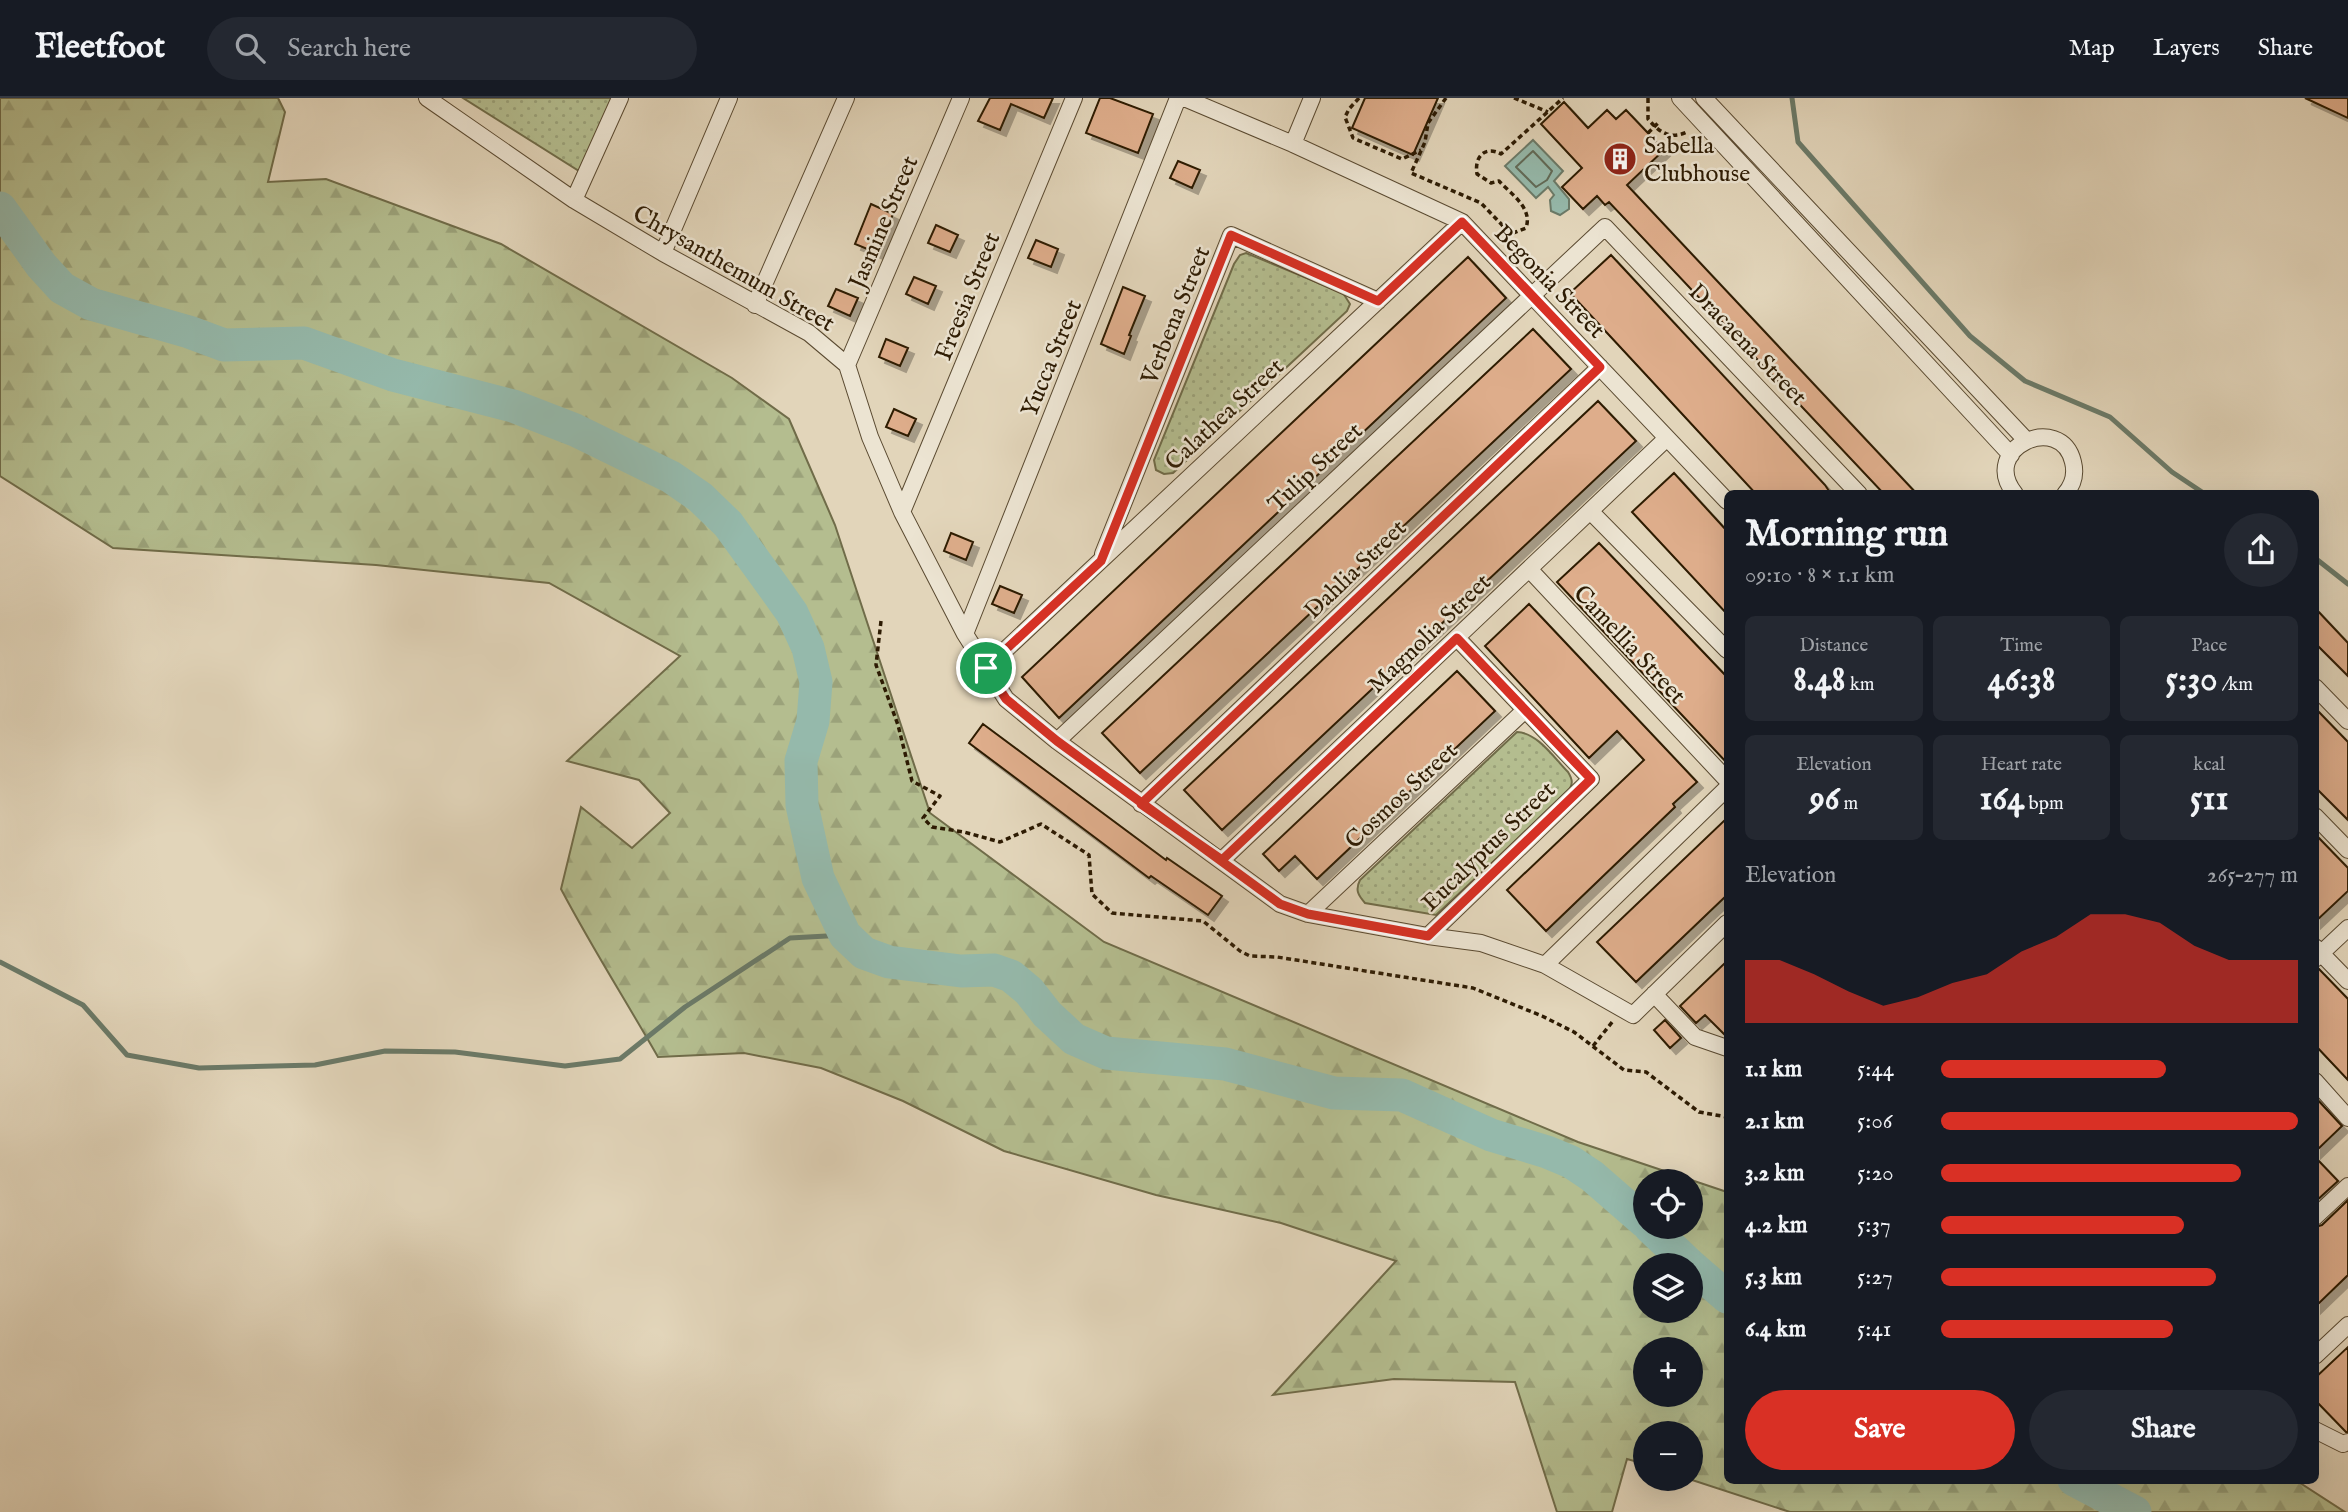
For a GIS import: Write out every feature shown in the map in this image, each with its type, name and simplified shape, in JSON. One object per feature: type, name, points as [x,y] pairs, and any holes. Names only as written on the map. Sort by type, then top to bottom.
[{"type":"street","name":"Chrysanthemum Street","points":[[427,98],[574,200],[663,253],[809,333],[847,365],[870,437],[902,512],[965,634],[1006,699],[1057,741],[1280,904],[1308,914],[1481,943],[1545,965],[1628,1011]]},
{"type":"street","points":[[574,200],[620,98]]},
{"type":"street","points":[[663,253],[729,98]]},
{"type":"street","points":[[755,305],[846,98]]},
{"type":"street","name":"Jasmine Street","points":[[847,365],[961,98]]},
{"type":"street","name":"Freesia Street","points":[[902,512],[1074,98]]},
{"type":"street","name":"Yucca Street","points":[[965,634],[1178,98]]},
{"type":"street","name":"Begonia Street","points":[[1184,98],[1293,144],[1462,222],[1724,498]]},
{"type":"street","points":[[1293,144],[1312,98]]},
{"type":"street","points":[[1680,98],[2011,454]]},
{"type":"street","points":[[1704,98],[2026,440]]},
{"type":"street","name":"Calathea Street","points":[[986,668],[1462,222]]},
{"type":"street","name":"Tulip Street","points":[[1057,741],[1605,227]]},
{"type":"street","name":"Dracaena Street","points":[[1605,227],[1855,490]]},
{"type":"street","name":"Verbena Street","points":[[1101,561],[1231,235],[1378,301]]},
{"type":"street","name":"Dahlia Street","points":[[1141,804],[1600,367]]},
{"type":"street","points":[[2013,490],[2006,472],[2011,454],[2026,440],[2043,437],[2052,439],[2071,456],[2074,474],[2067,490]]},
{"type":"street","name":"Magnolia Street","points":[[1222,860],[1667,438]]},
{"type":"street","points":[[1591,510],[1724,647]]},
{"type":"street","name":"Camellia Street","points":[[1529,569],[1724,776]]},
{"type":"street","name":"Eucalyptus Street","points":[[1428,936],[1591,779],[1457,638]]},
{"type":"street","points":[[2319,691],[2348,720]]},
{"type":"street","name":"Cosmos Street","points":[[1308,914],[1525,709]]},
{"type":"street","points":[[1545,965],[1724,791]]},
{"type":"street","points":[[2319,820],[2348,850]]},
{"type":"street","points":[[1628,1011],[1654,994],[1724,926]]},
{"type":"street","points":[[2319,951],[2348,928]]},
{"type":"street","points":[[2319,955],[2348,981]]},
{"type":"street","points":[[1654,994],[1695,1037],[1724,1047]]},
{"type":"street","points":[[2319,1085],[2348,1118]]},
{"type":"street","points":[[2319,1213],[2348,1186]]},
{"type":"street","points":[[2319,1352],[2348,1325]]},
{"type":"street","points":[[2319,1432],[2343,1444],[2348,1442]]},
{"type":"path","points":[[1359,98],[1345,117],[1353,138],[1402,159],[1421,150]]},
{"type":"path","points":[[1446,98],[1427,123],[1425,142],[1411,173],[1481,203],[1513,233],[1525,228],[1527,211],[1499,181],[1491,183],[1477,174],[1479,156],[1494,150],[1501,154],[1563,98]]},
{"type":"path","points":[[1514,98],[1548,112]]},
{"type":"path","points":[[1648,133],[1659,122]]},
{"type":"path","points":[[881,621],[876,665],[898,725],[912,781],[940,796],[923,818],[932,827],[1000,842],[1041,824],[1089,855],[1092,894],[1112,913],[1203,921],[1250,956],[1277,957],[1473,988],[1574,1032],[1624,1070],[1646,1072],[1699,1112],[1724,1116]]},
{"type":"path","points":[[1593,1046],[1628,1011]]},
{"type":"green space","points":[[0,98],[278,98],[285,112],[268,182],[326,179],[501,244],[732,378],[789,419],[835,525],[930,813],[1104,942],[1578,1142],[1658,1169],[1633,1169],[1633,1239],[1703,1239],[1703,1184],[1724,1191],[1724,1484],[2302,1484],[2345,1512],[1790,1512],[1703,1484],[1703,1421],[1633,1421],[1633,1461],[1627,1459],[1612,1512],[1557,1512],[1515,1382],[1394,1379],[1273,1395],[1396,1261],[1281,1223],[1156,1195],[1004,1151],[903,1101],[821,1068],[744,1053],[658,1057],[561,889],[581,807],[632,848],[670,813],[639,780],[567,761],[680,656],[549,583],[376,565],[113,548],[0,476]]},
{"type":"green space","points":[[463,98],[612,98],[579,171]]},
{"type":"green space","points":[[1246,253],[1343,293],[1350,304],[1347,311],[1173,473],[1164,474],[1156,470],[1154,460],[1234,264],[1240,255]]},
{"type":"green space","points":[[1517,732],[1525,733],[1539,741],[1568,772],[1572,782],[1568,792],[1436,915],[1365,903],[1358,892],[1360,880]]},
{"type":"water","points":[[1533,140],[1563,171],[1554,181],[1569,199],[1569,209],[1560,215],[1551,211],[1550,200],[1554,195],[1548,187],[1536,198],[1505,166]]},
{"type":"building","points":[[990,98],[1053,98],[1044,118],[1011,104],[1000,130],[978,121]]},
{"type":"building","points":[[1100,98],[1110,98],[1153,114],[1138,153],[1086,133]]},
{"type":"building","points":[[1365,98],[1438,98],[1413,155],[1352,128]]},
{"type":"building","points":[[2305,98],[2348,98],[2348,118]]},
{"type":"building","points":[[1564,102],[1588,128],[1607,110],[1616,119],[1626,110],[1664,150],[1627,185],[1913,490],[1880,490],[1609,202],[1605,205],[1597,196],[1583,209],[1562,187],[1582,168],[1541,124]]},
{"type":"building","points":[[1178,161],[1200,170],[1192,188],[1170,178]]},
{"type":"building","points":[[871,204],[893,214],[877,253],[855,244]]},
{"type":"building","points":[[936,225],[958,235],[950,252],[928,243]]},
{"type":"building","points":[[1036,240],[1058,249],[1051,267],[1028,258]]},
{"type":"building","points":[[1611,255],[1828,490],[1752,490],[1570,293]]},
{"type":"building","points":[[1468,257],[1506,298],[1059,718],[1022,677]]},
{"type":"building","points":[[914,277],[936,286],[928,304],[906,294]]},
{"type":"building","points":[[1123,287],[1145,296],[1124,354],[1101,344]]},
{"type":"building","points":[[836,289],[858,298],[850,316],[828,306]]},
{"type":"building","points":[[1533,329],[1571,369],[1140,773],[1102,733]]},
{"type":"building","points":[[886,339],[908,348],[900,366],[879,357]]},
{"type":"building","points":[[1598,401],[1636,441],[1222,830],[1184,790]]},
{"type":"building","points":[[894,409],[916,419],[908,436],[886,427]]},
{"type":"building","points":[[1674,473],[1724,528],[1724,611],[1632,512]]},
{"type":"building","points":[[951,533],[973,542],[966,560],[944,551]]},
{"type":"building","points":[[1599,543],[1724,674],[1724,760],[1557,582]]},
{"type":"building","points":[[1000,586],[1022,595],[1014,613],[992,604]]},
{"type":"building","points":[[1529,604],[1697,782],[1673,804],[1675,807],[1546,931],[1507,890],[1644,760],[1617,731],[1589,758],[1485,646]]},
{"type":"building","points":[[2319,612],[2348,643],[2348,676],[2319,647]]},
{"type":"building","points":[[1457,671],[1495,711],[1317,879],[1295,856],[1279,871],[1263,854]]},
{"type":"building","points":[[2319,712],[2348,742],[2348,820],[2319,791]]},
{"type":"building","points":[[983,724],[1166,860],[1167,858],[1222,896],[1208,915],[1151,876],[1149,878],[969,743]]},
{"type":"building","points":[[1724,821],[1724,898],[1636,982],[1597,942]]},
{"type":"building","points":[[2319,838],[2348,868],[2348,891],[2319,918]]},
{"type":"building","points":[[1724,964],[1724,1034],[1705,1015],[1696,1023],[1680,1006]]},
{"type":"building","points":[[2319,969],[2348,999],[2348,1080],[2319,1049]]},
{"type":"building","points":[[1665,1020],[1681,1038],[1670,1048],[1654,1030]]},
{"type":"building","points":[[2319,1101],[2342,1126],[2319,1148]]},
{"type":"building","points":[[2319,1161],[2338,1181],[2319,1198]]},
{"type":"building","points":[[2348,1200],[2348,1275],[2319,1303],[2319,1226]]},
{"type":"building","points":[[2348,1347],[2348,1432],[2319,1404],[2319,1374]]},
{"type":"waterway","points":[[1792,98],[1798,142],[1970,336],[2025,381],[2110,417],[2172,472],[2199,490]]},
{"type":"waterway","points":[[0,208],[41,265],[62,288],[91,304],[189,332],[224,345],[304,343],[393,375],[513,406],[575,430],[671,477],[700,497],[728,524],[775,589],[792,613],[808,648],[816,682],[813,721],[801,761],[802,805],[818,878],[845,935],[864,953],[889,962],[961,971],[994,970],[1011,976],[1029,991],[1047,1014],[1074,1039],[1106,1053],[1225,1064],[1334,1093],[1402,1095],[1491,1135],[1571,1162],[1592,1176],[1633,1212]]},
{"type":"waterway","points":[[2319,561],[2348,584]]},
{"type":"waterway","points":[[0,962],[83,1005],[127,1055],[199,1068],[315,1065],[385,1051],[455,1052],[565,1066],[620,1059],[685,1007],[790,938],[845,935]]},
{"type":"waterway","points":[[1663,1239],[1677,1253]]},
{"type":"waterway","points":[[1703,1276],[1724,1294]]},
{"type":"waterway","points":[[2082,1484],[2135,1512]]},
{"type":"place","name":"Sabella Clubhouse","points":[[1620,159]]},
{"type":"route","points":[[986,668],[1006,699],[1057,741],[1141,804],[1222,860],[1280,904],[1308,914],[1428,936],[1591,779],[1457,638],[1222,860],[1141,804],[1600,367],[1462,222],[1378,301],[1231,235],[1101,561],[986,668]]}]
